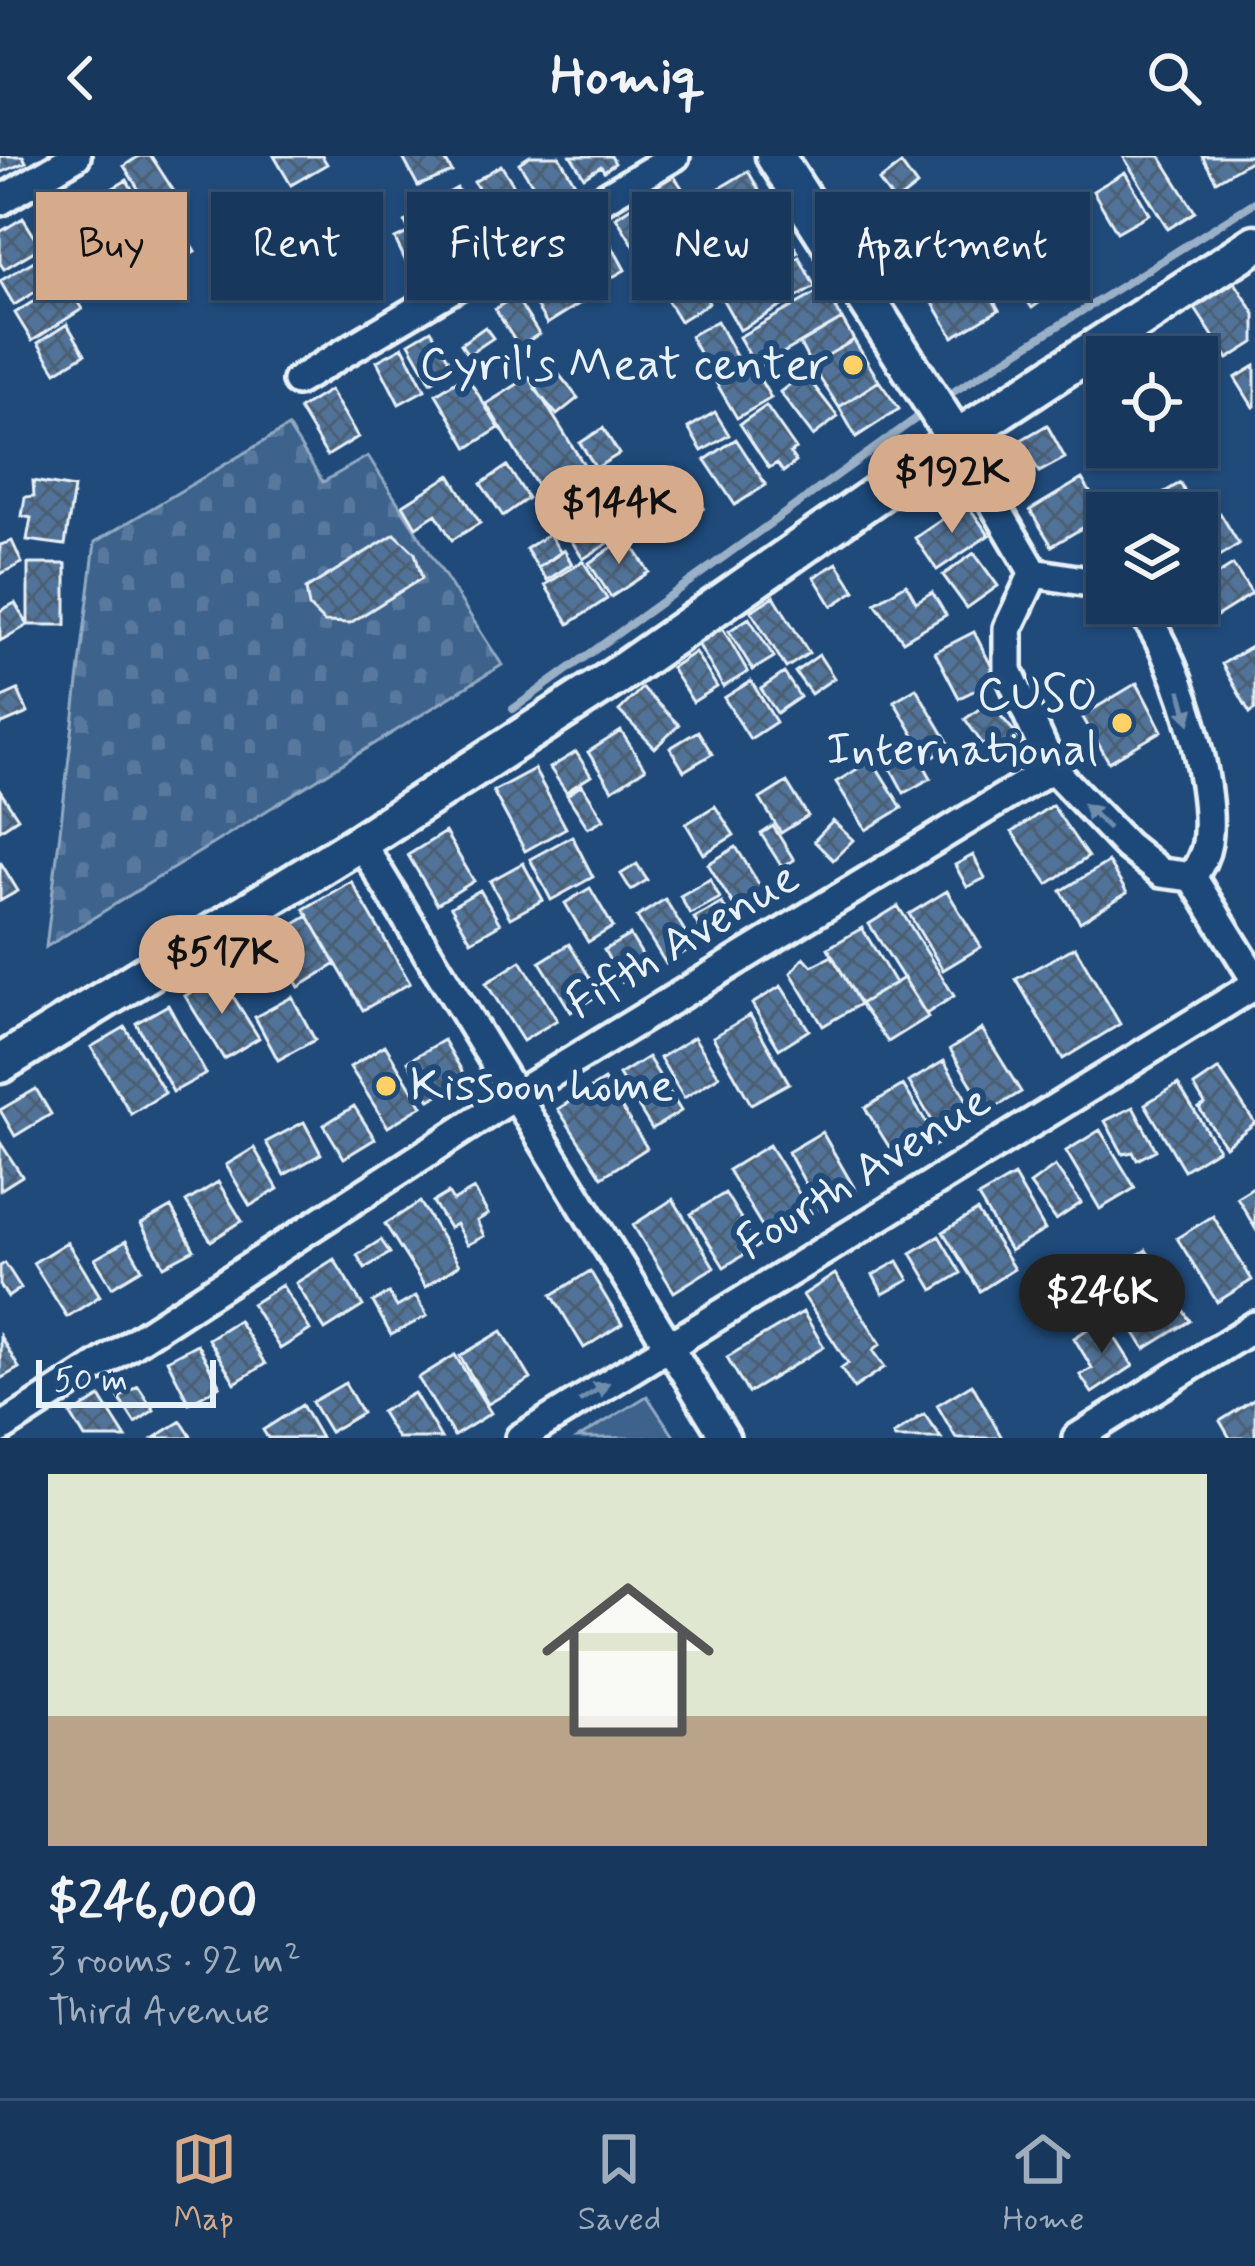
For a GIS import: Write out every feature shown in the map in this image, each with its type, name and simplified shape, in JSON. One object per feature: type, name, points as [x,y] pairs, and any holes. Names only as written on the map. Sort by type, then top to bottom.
[{"type":"street","points":[[0,201],[76,156]]},
{"type":"street","points":[[297,381],[675,156]]},
{"type":"street","points":[[776,156],[1034,572],[1086,581]]},
{"type":"street","points":[[0,1064],[360,842],[615,677],[941,417],[1255,244]]},
{"type":"street","points":[[1034,572],[1008,628],[1008,670],[1052,768],[1126,845],[1162,873],[1192,877]]},
{"type":"street","points":[[1152,624],[1173,668],[1208,798],[1208,839],[1204,858],[1192,877]]},
{"type":"street","name":"Fifth Avenue","points":[[0,1429],[513,1097],[1052,768]]},
{"type":"street","points":[[360,842],[725,1438]]},
{"type":"street","points":[[1192,877],[1255,982]]},
{"type":"street","name":"Fourth Avenue","points":[[520,1438],[1255,982]]},
{"type":"street","points":[[1077,1438],[1255,1326]]},
{"type":"green space","points":[[288,427],[323,482],[368,456],[502,665],[46,947],[95,542]]},
{"type":"green space","points":[[647,1396],[675,1438],[578,1438]]},
{"type":"building","points":[[0,156],[23,156],[26,162],[0,173]]},
{"type":"building","points":[[139,156],[151,156],[174,192],[140,192],[124,166]]},
{"type":"building","points":[[274,156],[322,156],[327,164],[291,185]]},
{"type":"building","points":[[402,156],[443,156],[452,172],[418,186]]},
{"type":"building","points":[[530,156],[559,156],[576,185],[562,192],[537,192],[519,163]]},
{"type":"building","points":[[571,156],[611,156],[615,163],[584,177]]},
{"type":"building","points":[[1123,156],[1160,156],[1195,212],[1168,229]]},
{"type":"building","points":[[1202,156],[1250,156],[1252,160],[1216,181]]},
{"type":"building","points":[[901,164],[917,186],[909,192],[887,192],[879,181]]},
{"type":"building","points":[[501,165],[518,192],[480,192],[474,182]]},
{"type":"building","points":[[748,171],[760,192],[713,192]]},
{"type":"building","points":[[1125,172],[1149,214],[1117,232],[1093,191]]},
{"type":"building","points":[[672,173],[685,192],[656,192],[652,186]]},
{"type":"building","points":[[127,180],[134,192],[106,192]]},
{"type":"building","points":[[632,206],[632,243],[616,217]]},
{"type":"building","points":[[23,218],[36,239],[36,250],[4,269],[0,232]]},
{"type":"building","points":[[407,233],[407,264],[395,239]]},
{"type":"building","points":[[608,239],[625,270],[608,280]]},
{"type":"building","points":[[799,257],[815,287],[740,330],[723,300],[791,300],[791,262]]},
{"type":"building","points":[[36,260],[36,291],[14,305],[0,281]]},
{"type":"building","points":[[1234,281],[1255,314],[1255,342],[1228,359],[1218,336],[1213,336],[1194,307]]},
{"type":"building","points":[[815,294],[815,300],[832,300],[842,319],[757,368],[739,337]]},
{"type":"building","points":[[36,300],[76,300],[82,309],[32,341],[15,313]]},
{"type":"building","points":[[518,300],[539,334],[519,347],[495,309]]},
{"type":"building","points":[[533,300],[581,300],[582,302],[547,324]]},
{"type":"building","points":[[667,300],[707,300],[709,303],[680,321]]},
{"type":"building","points":[[931,300],[993,300],[999,310],[953,337]]},
{"type":"building","points":[[842,319],[854,340],[811,365],[800,344]]},
{"type":"building","points":[[717,321],[737,358],[710,373],[690,336]]},
{"type":"building","points":[[67,324],[85,354],[56,372],[38,343]]},
{"type":"building","points":[[485,327],[493,338],[468,355],[461,344]]},
{"type":"building","points":[[431,330],[454,368],[431,382],[409,343]]},
{"type":"building","points":[[854,340],[879,381],[839,407],[811,365]]},
{"type":"building","points":[[403,347],[425,390],[399,404],[377,361]]},
{"type":"building","points":[[748,359],[771,398],[737,418],[714,379]]},
{"type":"building","points":[[1255,366],[1255,406],[1253,407],[1235,378]]},
{"type":"building","points":[[557,372],[578,398],[557,415],[535,389]]},
{"type":"building","points":[[804,373],[838,417],[813,436],[780,392]]},
{"type":"building","points":[[466,375],[499,428],[468,448],[436,394]]},
{"type":"building","points":[[529,377],[626,532],[583,559],[486,404]]},
{"type":"building","points":[[879,381],[899,409],[856,437],[839,407]]},
{"type":"building","points":[[330,390],[358,437],[327,456],[299,409]]},
{"type":"building","points":[[766,406],[796,449],[790,453],[796,462],[783,472],[777,463],[769,468],[740,424]]},
{"type":"building","points":[[715,412],[729,435],[702,451],[688,428]]},
{"type":"building","points":[[1047,425],[1065,458],[1039,472],[1021,440]]},
{"type":"building","points":[[603,428],[619,454],[596,468],[580,443]]},
{"type":"building","points":[[736,439],[766,485],[735,505],[705,460]]},
{"type":"building","points":[[507,466],[528,498],[503,516],[481,484]]},
{"type":"building","points":[[676,469],[704,508],[681,525],[653,486]]},
{"type":"building","points":[[450,475],[480,523],[452,540],[436,514],[416,527],[403,505]]},
{"type":"building","points":[[1082,479],[1090,492],[1086,492],[1086,526],[1052,546],[1030,510]]},
{"type":"building","points":[[33,481],[74,488],[65,545],[27,540],[31,518],[22,516],[25,497],[34,496]]},
{"type":"building","points":[[1180,483],[1185,492],[1165,492]]},
{"type":"building","points":[[641,485],[669,522],[642,542],[614,505]]},
{"type":"building","points":[[966,503],[989,535],[937,570],[915,538]]},
{"type":"building","points":[[1218,514],[1239,544],[1218,557]]},
{"type":"building","points":[[395,534],[415,553],[422,578],[350,623],[324,622],[309,607],[306,589]]},
{"type":"building","points":[[549,534],[561,553],[538,568],[526,549]]},
{"type":"building","points":[[627,537],[649,572],[611,597],[589,563]]},
{"type":"building","points":[[12,541],[22,563],[0,574],[0,545]]},
{"type":"building","points":[[564,550],[572,564],[547,580],[538,568]]},
{"type":"building","points":[[974,553],[998,586],[967,608],[943,575]]},
{"type":"building","points":[[583,561],[607,599],[569,624],[545,585]]},
{"type":"building","points":[[837,563],[855,591],[832,606],[814,577]]},
{"type":"building","points":[[28,564],[66,564],[66,625],[28,625]]},
{"type":"building","points":[[1233,565],[1252,594],[1218,615],[1218,574]]},
{"type":"building","points":[[906,584],[916,602],[932,592],[946,615],[903,641],[875,603]]},
{"type":"building","points":[[774,596],[809,653],[786,668],[751,611]]},
{"type":"building","points":[[15,603],[28,625],[0,641],[0,611]]},
{"type":"building","points":[[749,618],[774,657],[753,670],[729,631]]},
{"type":"building","points":[[722,627],[748,672],[723,687],[697,642]]},
{"type":"building","points":[[974,632],[998,679],[959,698],[935,652]]},
{"type":"building","points":[[1251,647],[1255,653],[1255,709],[1250,713],[1222,664]]},
{"type":"building","points":[[695,652],[717,687],[693,702],[671,668]]},
{"type":"building","points":[[819,655],[834,678],[811,694],[795,672]]},
{"type":"building","points":[[784,673],[800,697],[777,713],[761,689]]},
{"type":"building","points":[[751,681],[776,722],[750,739],[724,698]]},
{"type":"building","name":"CUSO International","points":[[1137,683],[1162,731],[1109,762],[1082,716]]},
{"type":"building","points":[[642,688],[679,725],[655,748],[619,711]]},
{"type":"building","points":[[916,688],[951,747],[928,760],[894,701]]},
{"type":"building","points":[[18,690],[28,713],[0,725],[0,698]]},
{"type":"building","points":[[989,702],[1024,743],[996,763],[965,719]]},
{"type":"building","points":[[621,731],[645,769],[612,790],[588,752]]},
{"type":"building","points":[[698,731],[712,754],[684,771],[670,748]]},
{"type":"building","points":[[576,752],[591,776],[566,792],[550,768]]},
{"type":"building","points":[[917,753],[931,778],[904,793],[890,767]]},
{"type":"building","points":[[872,760],[902,808],[866,830],[836,782]]},
{"type":"building","points":[[534,769],[566,828],[525,851],[493,791]]},
{"type":"building","points":[[787,782],[808,816],[781,833],[760,799]]},
{"type":"building","points":[[582,785],[604,819],[588,828],[567,795]]},
{"type":"building","points":[[0,791],[18,818],[0,830]]},
{"type":"building","points":[[1052,805],[1088,857],[1048,884],[1012,832]]},
{"type":"building","points":[[715,806],[734,835],[704,854],[686,824]]},
{"type":"building","points":[[833,821],[853,840],[833,860],[814,841]]},
{"type":"building","points":[[773,826],[794,860],[782,867],[761,834]]},
{"type":"building","points":[[445,832],[474,881],[437,904],[408,855]]},
{"type":"building","points":[[572,836],[593,877],[551,900],[530,859]]},
{"type":"building","points":[[736,847],[765,894],[738,912],[708,864]]},
{"type":"building","points":[[973,855],[985,878],[967,887],[955,865]]},
{"type":"building","points":[[1108,862],[1127,893],[1080,922],[1061,891]]},
{"type":"building","points":[[523,863],[543,900],[510,918],[490,881]]},
{"type":"building","points":[[0,864],[18,891],[0,901]]},
{"type":"building","points":[[637,864],[647,880],[631,890],[621,874]]},
{"type":"building","points":[[710,879],[720,898],[690,914],[680,896]]},
{"type":"building","points":[[351,881],[410,983],[363,1010],[304,909]]},
{"type":"building","points":[[590,888],[613,927],[588,942],[565,903]]},
{"type":"building","points":[[480,890],[500,924],[471,941],[451,907]]},
{"type":"building","points":[[947,891],[981,947],[943,970],[909,914]]},
{"type":"building","points":[[665,899],[694,946],[666,964],[637,917]]},
{"type":"building","points":[[722,903],[733,923],[705,938],[694,918]]},
{"type":"building","points":[[898,906],[954,996],[926,1014],[869,924]]},
{"type":"building","points":[[308,916],[336,964],[299,987],[270,939]]},
{"type":"building","points":[[862,928],[895,983],[860,1004],[828,948]]},
{"type":"building","points":[[630,935],[649,966],[622,982],[604,950]]},
{"type":"building","points":[[569,944],[600,994],[571,1012],[540,962]]},
{"type":"building","points":[[1075,947],[1120,1024],[1063,1059],[1016,979]]},
{"type":"building","points":[[832,956],[860,1004],[823,1026],[791,973],[804,957],[812,966]]},
{"type":"building","points":[[521,961],[557,1020],[523,1041],[486,983]]},
{"type":"building","points":[[219,974],[259,1038],[224,1059],[185,996]]},
{"type":"building","points":[[904,978],[928,1017],[888,1042],[860,1004]]},
{"type":"building","points":[[781,986],[809,1030],[779,1049],[752,1004]]},
{"type":"building","points":[[292,997],[315,1040],[278,1060],[255,1017]]},
{"type":"building","points":[[168,1005],[206,1074],[173,1092],[136,1023]]},
{"type":"building","points":[[750,1015],[789,1083],[751,1104],[713,1037]]},
{"type":"building","points":[[125,1027],[165,1093],[131,1114],[91,1047]]},
{"type":"building","points":[[982,1029],[1021,1092],[988,1112],[950,1049]]},
{"type":"building","points":[[694,1037],[719,1076],[684,1098],[660,1058]]},
{"type":"building","points":[[444,1040],[466,1078],[430,1100],[408,1061]]},
{"type":"building","name":"Kissoon home","points":[[385,1045],[422,1106],[388,1127],[350,1067]]},
{"type":"building","points":[[648,1057],[681,1111],[652,1129],[619,1075]]},
{"type":"building","points":[[944,1061],[976,1116],[941,1136],[909,1082]]},
{"type":"building","points":[[1219,1069],[1255,1123],[1225,1146],[1199,1108],[1205,1104],[1194,1086]]},
{"type":"building","points":[[604,1080],[647,1148],[602,1177],[558,1109]]},
{"type":"building","points":[[1178,1084],[1218,1149],[1184,1170],[1145,1104]]},
{"type":"building","points":[[903,1085],[939,1143],[901,1166],[865,1108]]},
{"type":"building","points":[[36,1089],[51,1114],[15,1136],[0,1110]]},
{"type":"building","points":[[354,1106],[375,1139],[344,1158],[324,1125]]},
{"type":"building","points":[[1133,1107],[1156,1150],[1137,1160],[1133,1152],[1123,1154],[1105,1121]]},
{"type":"building","points":[[304,1122],[321,1154],[284,1175],[266,1142]]},
{"type":"building","points":[[1100,1130],[1135,1188],[1100,1209],[1066,1151]]},
{"type":"building","points":[[822,1132],[856,1191],[821,1211],[788,1152]]},
{"type":"building","points":[[0,1142],[22,1176],[0,1190]]},
{"type":"building","points":[[769,1145],[811,1213],[769,1238],[728,1170]]},
{"type":"building","points":[[254,1148],[278,1189],[250,1206],[226,1165]]},
{"type":"building","points":[[1055,1166],[1081,1203],[1056,1220],[1030,1184]]},
{"type":"building","points":[[1014,1176],[1045,1230],[1010,1251],[978,1197]]},
{"type":"building","points":[[218,1182],[242,1221],[211,1241],[186,1202]]},
{"type":"building","points":[[1255,1186],[1255,1228],[1237,1197]]},
{"type":"building","points":[[474,1189],[488,1214],[477,1221],[484,1236],[467,1245],[456,1224],[449,1228],[433,1202],[448,1193],[453,1201]]},
{"type":"building","points":[[725,1193],[758,1246],[724,1267],[691,1214]]},
{"type":"building","points":[[673,1199],[714,1267],[674,1292],[633,1225]]},
{"type":"building","points":[[420,1202],[459,1265],[425,1287],[385,1224]]},
{"type":"building","points":[[171,1207],[194,1250],[164,1266],[141,1224]]},
{"type":"building","points":[[977,1211],[1014,1269],[980,1291],[943,1232]]},
{"type":"building","points":[[1213,1216],[1252,1280],[1217,1302],[1177,1238]]},
{"type":"building","points":[[939,1236],[961,1273],[933,1290],[911,1253]]},
{"type":"building","points":[[381,1240],[390,1253],[365,1268],[357,1255]]},
{"type":"building","points":[[126,1241],[142,1269],[112,1287],[95,1259]]},
{"type":"building","points":[[67,1242],[100,1296],[67,1317],[33,1263]]},
{"type":"building","points":[[1146,1250],[1190,1321],[1145,1349],[1101,1278]]},
{"type":"building","points":[[334,1259],[363,1306],[325,1330],[296,1283]]},
{"type":"building","points":[[898,1261],[909,1280],[883,1294],[873,1275]]},
{"type":"building","points":[[5,1263],[21,1288],[8,1297],[0,1285],[0,1266]]},
{"type":"building","points":[[590,1271],[622,1324],[584,1348],[552,1295]]},
{"type":"building","points":[[835,1274],[881,1344],[873,1350],[885,1367],[854,1388],[841,1368],[848,1363],[803,1295]]},
{"type":"building","points":[[282,1285],[310,1330],[280,1349],[252,1304]]},
{"type":"building","points":[[389,1293],[397,1307],[416,1296],[427,1316],[391,1335],[373,1302]]},
{"type":"building","points":[[803,1312],[824,1347],[748,1393],[727,1357]]},
{"type":"building","points":[[1103,1319],[1133,1366],[1092,1393],[1080,1375],[1092,1368],[1074,1338]]},
{"type":"building","points":[[238,1320],[265,1364],[235,1383],[208,1339]]},
{"type":"building","points":[[502,1331],[531,1379],[488,1404],[460,1356]]},
{"type":"building","points":[[0,1336],[19,1368],[0,1379]]},
{"type":"building","points":[[197,1344],[220,1386],[189,1403],[167,1360]]},
{"type":"building","points":[[455,1355],[491,1413],[454,1436],[418,1378]]},
{"type":"building","points":[[345,1383],[362,1413],[330,1432],[312,1402]]},
{"type":"building","points":[[972,1384],[1002,1438],[956,1438],[937,1405]]},
{"type":"building","points":[[138,1386],[154,1410],[135,1423],[119,1398]]},
{"type":"building","points":[[414,1393],[441,1438],[397,1438],[381,1412]]},
{"type":"building","points":[[100,1397],[126,1438],[85,1438],[71,1415]]},
{"type":"building","points":[[1255,1399],[1255,1438],[1230,1438],[1220,1421]]},
{"type":"building","points":[[302,1405],[321,1438],[268,1438],[263,1430]]},
{"type":"building","points":[[924,1414],[941,1438],[895,1438],[893,1435]]},
{"type":"building","points":[[181,1421],[192,1438],[154,1438]]},
{"type":"waterway","points":[[942,399],[1255,202]]},
{"type":"waterway","points":[[513,709],[925,412]]},
{"type":"place","name":"Cyril's Meat center","points":[[853,365]]},
{"type":"place","name":"CUSO International","points":[[1122,723]]},
{"type":"place","name":"Kissoon home","points":[[386,1086]]}]
